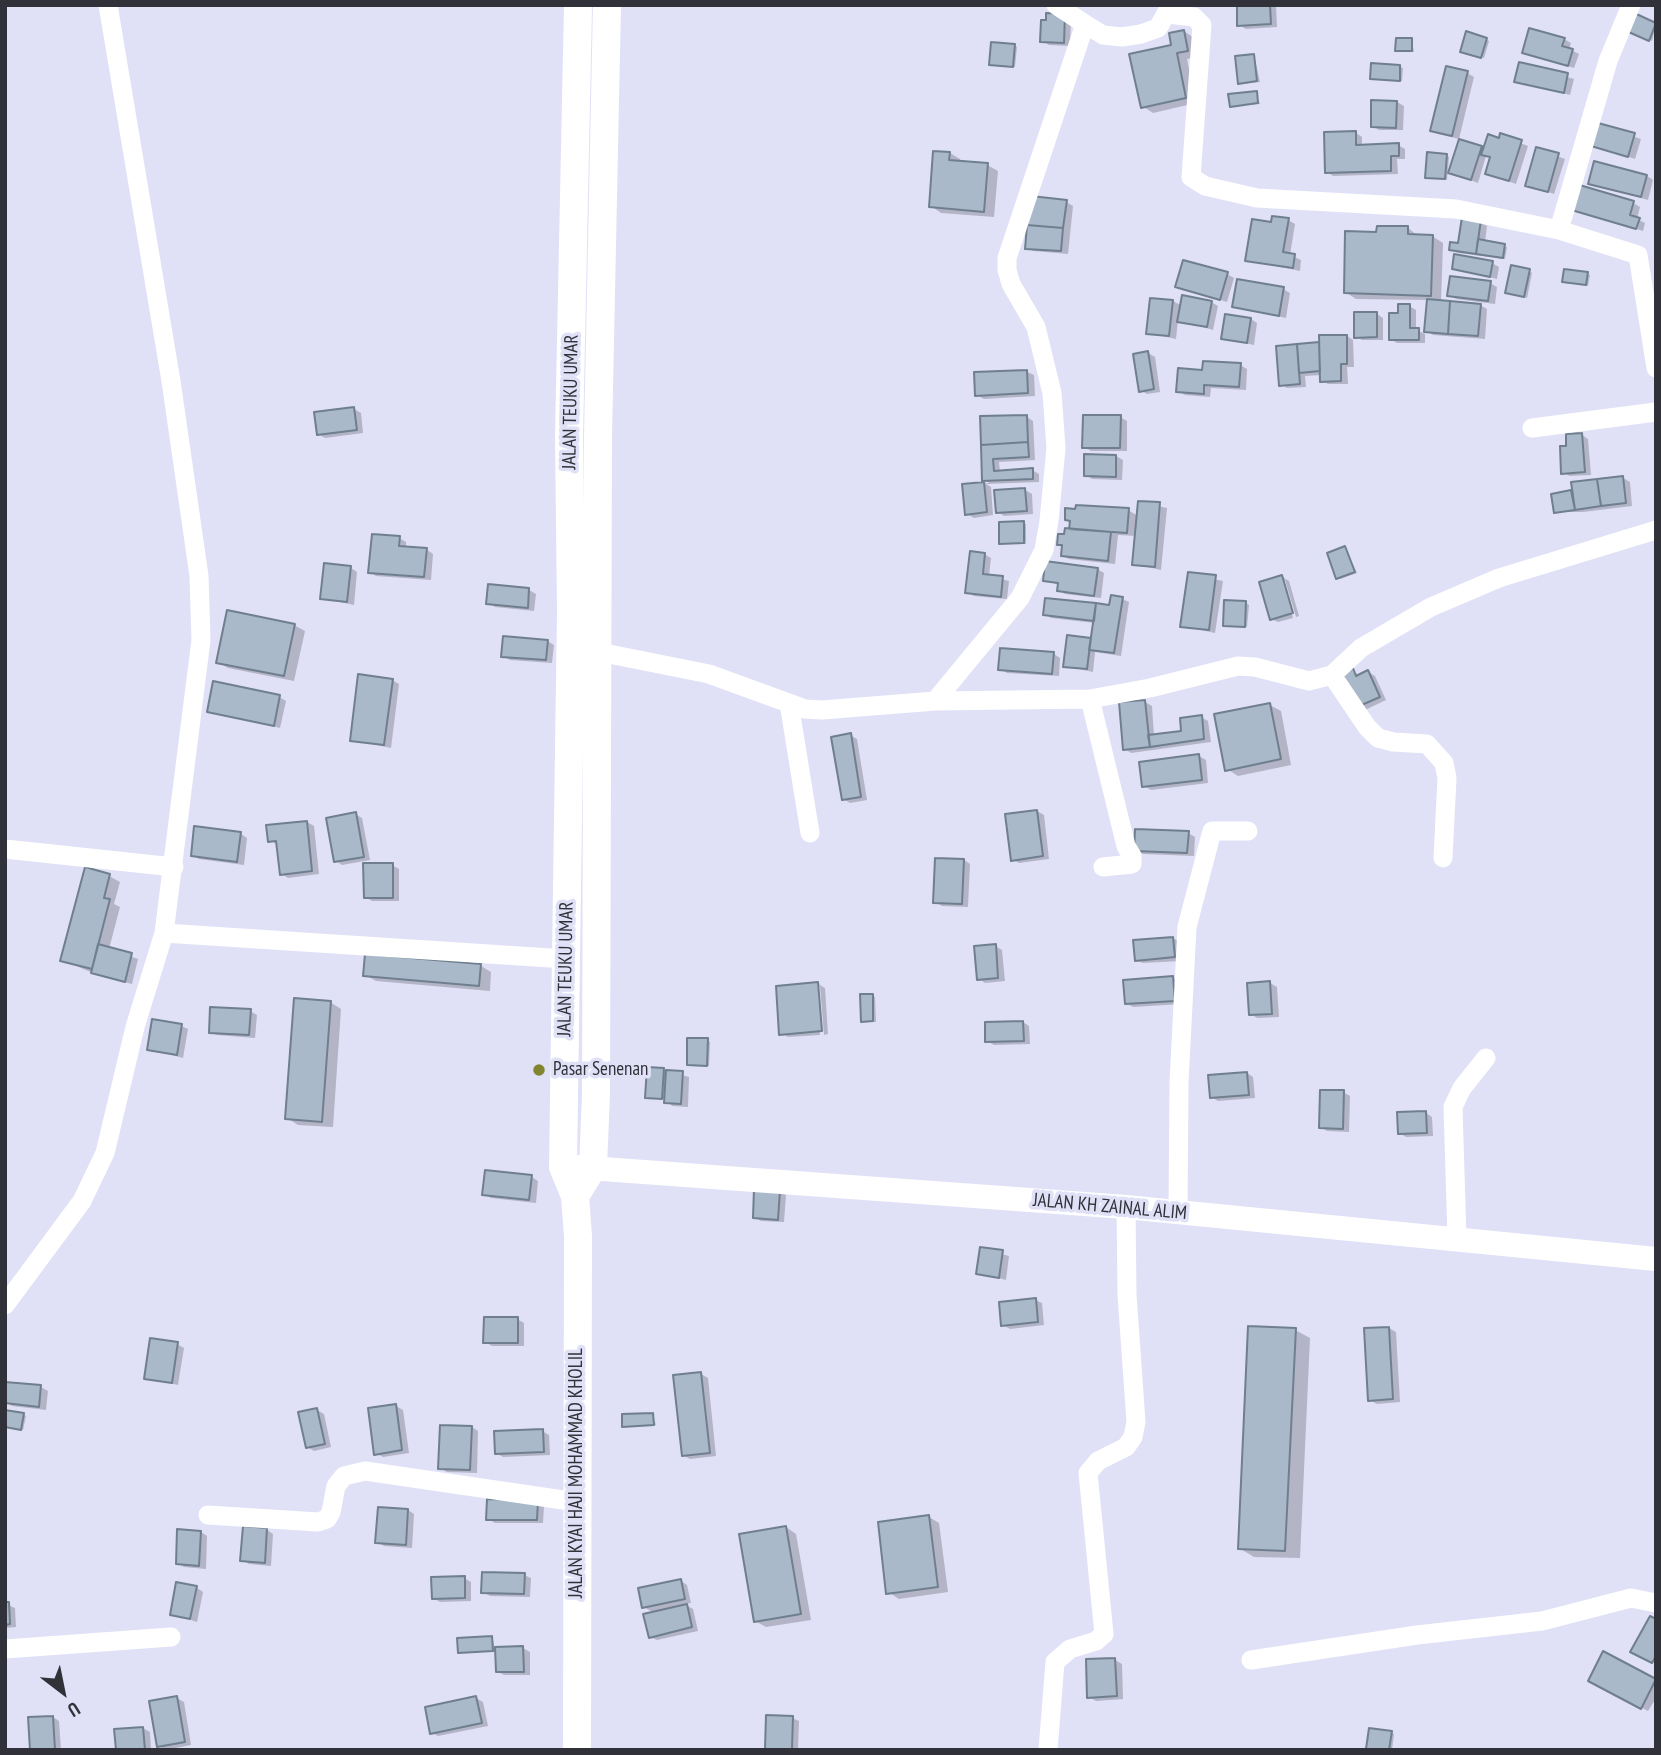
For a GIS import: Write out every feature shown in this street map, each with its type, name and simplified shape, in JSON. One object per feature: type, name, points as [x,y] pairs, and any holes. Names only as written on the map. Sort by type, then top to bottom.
[{"type":"main road","name":"JALAN TEUKU UMAR","points":[[575,1196],[563,1167],[578,5]]},
{"type":"main road","name":"JALAN TEUKU UMAR","points":[[593,1167],[599,652],[598,436],[607,5]]},
{"type":"main road","points":[[570,535],[599,532]]},
{"type":"main road","points":[[575,1196],[593,1167]]},
{"type":"main road","name":"JALAN KYAI HAJI MOHAMMAD KHOLIL","points":[[575,1196],[577,1750]]},
{"type":"street","points":[[5,1305],[82,1202],[105,1153],[135,1027],[164,933],[201,640],[198,576],[171,381],[108,5]]},
{"type":"street","points":[[1056,5],[1103,35],[1122,37],[1158,28],[1170,10],[1194,17],[1202,25],[1191,177],[1205,186],[1257,198],[1457,209],[1559,230],[1647,255],[1656,368]]},
{"type":"street","points":[[1559,230],[1608,61],[1631,5]]},
{"type":"street","points":[[935,701],[1020,598],[1044,550],[1056,448],[1052,393],[1035,327],[1011,284],[1007,258],[1085,24]]},
{"type":"street","points":[[1532,428],[1656,412]]},
{"type":"street","points":[[599,652],[709,674],[789,703],[822,710],[935,701],[1090,699],[1150,688],[1238,666],[1255,667],[1309,681],[1332,675],[1361,648],[1431,607],[1499,579],[1656,530]]},
{"type":"street","points":[[1332,675],[1367,727],[1378,738],[1393,742],[1427,744],[1444,763],[1447,778],[1443,859]]},
{"type":"street","points":[[1090,699],[1126,846],[1132,856],[1132,864],[1103,867]]},
{"type":"street","points":[[789,703],[810,833]]},
{"type":"street","points":[[1178,1212],[1179,1082],[1188,927],[1212,831],[1248,831]]},
{"type":"street","points":[[5,849],[174,867]]},
{"type":"street","points":[[164,933],[566,959]]},
{"type":"street","points":[[1457,1239],[1453,1107],[1461,1088],[1486,1058]]},
{"type":"street","name":"JALAN KH ZAINAL ALIM","points":[[563,1167],[593,1167],[1178,1212],[1656,1259]]},
{"type":"street","points":[[1048,1750],[1055,1662],[1070,1649],[1096,1641],[1104,1634],[1088,1473],[1098,1461],[1126,1447],[1133,1437],[1136,1422],[1127,1295],[1126,1208]]},
{"type":"street","points":[[208,1514],[318,1522],[327,1519],[331,1512],[335,1486],[344,1476],[365,1471],[577,1502]]},
{"type":"street","points":[[1251,1660],[1417,1635],[1542,1621],[1631,1598],[1656,1603]]},
{"type":"street","points":[[5,1649],[171,1637]]},
{"type":"building","points":[[1237,5],[1270,5],[1271,24],[1237,26]]},
{"type":"building","points":[[1632,12],[1656,23],[1649,41],[1624,30]]},
{"type":"building","points":[[1046,13],[1065,14],[1064,43],[1040,42],[1041,20],[1046,20]]},
{"type":"building","points":[[1529,28],[1565,38],[1562,46],[1573,49],[1568,66],[1522,53]]},
{"type":"building","points":[[1184,30],[1188,51],[1177,53],[1186,98],[1141,108],[1129,54],[1171,45],[1169,33]]},
{"type":"building","points":[[1466,31],[1487,38],[1481,58],[1460,52]]},
{"type":"building","points":[[1396,38],[1412,38],[1412,51],[1395,51]]},
{"type":"building","points":[[991,42],[1015,44],[1013,67],[989,65]]},
{"type":"building","points":[[1254,54],[1257,81],[1238,84],[1235,56]]},
{"type":"building","points":[[1519,62],[1568,73],[1564,93],[1514,82]]},
{"type":"building","points":[[1371,63],[1400,65],[1400,81],[1370,79]]},
{"type":"building","points":[[1446,66],[1468,71],[1452,136],[1430,131]]},
{"type":"building","points":[[1257,91],[1258,103],[1230,107],[1228,94]]},
{"type":"building","points":[[1371,100],[1397,101],[1396,128],[1371,127]]},
{"type":"building","points":[[1598,123],[1635,133],[1628,157],[1591,146]]},
{"type":"building","points":[[1356,131],[1356,145],[1399,143],[1399,156],[1391,156],[1391,171],[1325,173],[1324,132]]},
{"type":"building","points":[[1500,133],[1522,140],[1509,181],[1485,174],[1490,157],[1481,155],[1488,134],[1499,138]]},
{"type":"building","points":[[1459,139],[1482,146],[1471,180],[1448,173]]},
{"type":"building","points":[[1536,147],[1559,153],[1548,192],[1525,186]]},
{"type":"building","points":[[933,151],[950,152],[949,160],[988,163],[984,212],[929,207]]},
{"type":"building","points":[[1427,152],[1447,154],[1445,179],[1425,178]]},
{"type":"building","points":[[1594,161],[1647,175],[1641,197],[1588,184]]},
{"type":"building","points":[[1576,184],[1634,201],[1630,215],[1640,218],[1636,229],[1568,209]]},
{"type":"building","points":[[1031,196],[1067,200],[1063,228],[1027,225]]},
{"type":"building","points":[[1272,216],[1289,218],[1283,252],[1295,254],[1293,268],[1245,261],[1252,219],[1271,222]]},
{"type":"building","points":[[1462,217],[1481,220],[1476,254],[1449,250],[1450,242],[1458,243]]},
{"type":"building","points":[[1027,225],[1063,228],[1061,251],[1025,249]]},
{"type":"building","points":[[1377,226],[1408,226],[1408,234],[1433,235],[1431,296],[1344,293],[1345,231],[1376,232]]},
{"type":"building","points":[[1478,239],[1505,244],[1503,258],[1476,254]]},
{"type":"building","points":[[1454,254],[1493,261],[1490,277],[1452,269]]},
{"type":"building","points":[[1183,260],[1228,272],[1220,300],[1175,287]]},
{"type":"building","points":[[1511,265],[1530,269],[1524,297],[1505,293]]},
{"type":"building","points":[[1564,269],[1588,272],[1586,285],[1562,282]]},
{"type":"building","points":[[1450,276],[1491,281],[1488,301],[1447,296]]},
{"type":"building","points":[[1237,279],[1284,287],[1279,316],[1232,307]]},
{"type":"building","points":[[1182,295],[1212,301],[1207,327],[1177,322]]},
{"type":"building","points":[[1150,298],[1173,300],[1169,336],[1146,334]]},
{"type":"building","points":[[1427,299],[1450,301],[1448,334],[1424,332]]},
{"type":"building","points":[[1450,301],[1481,304],[1478,336],[1448,334]]},
{"type":"building","points":[[1398,304],[1410,304],[1410,328],[1419,328],[1419,340],[1389,340],[1389,313],[1398,313]]},
{"type":"building","points":[[1354,312],[1377,312],[1377,337],[1354,338]]},
{"type":"building","points":[[1225,314],[1251,318],[1247,343],[1221,339]]},
{"type":"building","points":[[1319,335],[1347,335],[1347,364],[1341,364],[1341,381],[1320,382]]},
{"type":"building","points":[[1319,342],[1320,371],[1299,373],[1297,344]]},
{"type":"building","points":[[1297,344],[1300,384],[1279,386],[1276,346]]},
{"type":"building","points":[[1148,351],[1154,389],[1139,392],[1133,354]]},
{"type":"building","points":[[1203,361],[1241,363],[1239,387],[1204,385],[1204,394],[1176,392],[1178,368],[1202,370]]},
{"type":"building","points":[[1027,370],[1028,393],[975,396],[974,372]]},
{"type":"building","points":[[354,407],[357,430],[317,435],[314,412]]},
{"type":"building","points":[[1027,415],[1028,442],[981,445],[980,416]]},
{"type":"building","points":[[1083,415],[1121,415],[1120,448],[1082,448]]},
{"type":"building","points":[[1582,433],[1585,472],[1561,474],[1560,446],[1566,446],[1566,434]]},
{"type":"building","points":[[1028,442],[1029,457],[993,459],[994,471],[1033,468],[1033,479],[982,481],[981,445]]},
{"type":"building","points":[[1084,454],[1116,455],[1116,477],[1084,476]]},
{"type":"building","points":[[1623,476],[1626,503],[1601,506],[1597,479]]},
{"type":"building","points":[[1597,479],[1601,506],[1575,510],[1571,482]]},
{"type":"building","points":[[984,482],[987,512],[965,515],[962,484]]},
{"type":"building","points":[[1025,488],[1027,511],[996,513],[994,490]]},
{"type":"building","points":[[1571,490],[1575,510],[1554,513],[1551,494]]},
{"type":"building","points":[[1138,501],[1160,502],[1155,567],[1132,565]]},
{"type":"building","points":[[1076,505],[1129,508],[1127,533],[1069,529],[1070,521],[1065,520],[1065,508],[1075,509]]},
{"type":"building","points":[[1024,521],[1024,543],[999,544],[999,522]]},
{"type":"building","points":[[1065,528],[1111,532],[1108,561],[1061,556],[1062,545],[1057,545],[1058,534],[1064,534]]},
{"type":"building","points":[[372,534],[400,536],[399,546],[427,548],[424,577],[368,573]]},
{"type":"building","points":[[1345,546],[1355,572],[1336,579],[1327,553]]},
{"type":"building","points":[[970,551],[985,553],[983,574],[1003,576],[1001,597],[965,593]]},
{"type":"building","points":[[1045,561],[1098,568],[1094,596],[1057,591],[1058,583],[1043,581]]},
{"type":"building","points":[[324,563],[351,566],[347,602],[320,599]]},
{"type":"building","points":[[1188,572],[1216,575],[1209,630],[1180,627]]},
{"type":"building","points":[[1282,575],[1293,613],[1270,620],[1259,582]]},
{"type":"building","points":[[488,584],[529,588],[528,608],[486,604]]},
{"type":"building","points":[[1111,595],[1123,597],[1114,653],[1089,650],[1096,603],[1109,605]]},
{"type":"building","points":[[1045,598],[1096,603],[1094,621],[1043,615]]},
{"type":"building","points":[[1224,600],[1246,601],[1245,627],[1223,626]]},
{"type":"building","points":[[227,610],[295,624],[284,676],[216,663]]},
{"type":"building","points":[[1067,635],[1091,638],[1087,669],[1063,667]]},
{"type":"building","points":[[503,636],[548,640],[546,660],[501,657]]},
{"type":"building","points":[[1000,648],[1054,652],[1052,674],[998,670]]},
{"type":"building","points":[[1353,668],[1356,676],[1368,670],[1380,697],[1357,707],[1342,673]]},
{"type":"building","points":[[358,674],[393,679],[384,745],[350,741]]},
{"type":"building","points":[[213,681],[280,695],[274,726],[207,712]]},
{"type":"building","points":[[1145,700],[1150,747],[1123,750],[1119,702]]},
{"type":"building","points":[[1270,703],[1281,759],[1225,771],[1214,714]]},
{"type":"building","points":[[1202,715],[1204,739],[1150,747],[1148,735],[1181,731],[1180,718]]},
{"type":"building","points":[[851,733],[861,797],[842,800],[831,737]]},
{"type":"building","points":[[1199,754],[1202,780],[1142,787],[1139,762]]},
{"type":"building","points":[[1037,810],[1043,856],[1011,861],[1005,814]]},
{"type":"building","points":[[356,812],[364,857],[334,862],[326,818]]},
{"type":"building","points":[[307,821],[312,871],[280,875],[276,841],[268,842],[266,825]]},
{"type":"building","points":[[194,826],[241,832],[237,862],[191,856]]},
{"type":"building","points":[[1135,829],[1189,831],[1187,853],[1134,851]]},
{"type":"building","points":[[935,858],[964,859],[962,904],[933,903]]},
{"type":"building","points":[[363,863],[393,863],[393,898],[364,898]]},
{"type":"building","points":[[85,867],[110,874],[104,898],[110,899],[92,969],[60,961]]},
{"type":"building","points":[[1173,937],[1175,957],[1135,961],[1133,940]]},
{"type":"building","points":[[98,944],[132,953],[125,982],[91,973]]},
{"type":"building","points":[[996,944],[998,978],[977,980],[974,946]]},
{"type":"building","points":[[365,954],[481,964],[479,986],[363,976]]},
{"type":"building","points":[[1173,976],[1175,1001],[1125,1004],[1123,980]]},
{"type":"building","points":[[1270,981],[1272,1014],[1249,1015],[1247,983]]},
{"type":"building","points":[[818,982],[822,1031],[779,1035],[776,986]]},
{"type":"building","points":[[860,994],[873,994],[873,1021],[861,1022]]},
{"type":"building","points":[[294,998],[331,1001],[322,1122],[285,1119]]},
{"type":"building","points":[[210,1007],[251,1009],[249,1035],[209,1033]]},
{"type":"building","points":[[152,1019],[182,1024],[177,1055],[147,1050]]},
{"type":"building","points":[[1023,1021],[1024,1041],[985,1042],[985,1022]]},
{"type":"building","points":[[687,1038],[708,1038],[707,1066],[687,1065]]},
{"type":"building","points":[[647,1067],[664,1068],[662,1099],[645,1098]]},
{"type":"building","points":[[666,1070],[683,1071],[681,1104],[664,1103]]},
{"type":"building","points":[[1247,1072],[1249,1095],[1210,1098],[1208,1075]]},
{"type":"building","points":[[1320,1090],[1344,1090],[1343,1129],[1319,1128]]},
{"type":"building","points":[[1426,1111],[1427,1133],[1398,1134],[1397,1112]]},
{"type":"building","points":[[485,1170],[532,1175],[529,1200],[482,1195]]},
{"type":"building","points":[[754,1188],[780,1190],[778,1220],[753,1218]]},
{"type":"building","points":[[980,1247],[1003,1250],[999,1278],[976,1274]]},
{"type":"building","points":[[1036,1298],[1038,1322],[1001,1326],[999,1302]]},
{"type":"building","points":[[484,1317],[518,1317],[518,1343],[483,1343]]},
{"type":"building","points":[[1248,1326],[1296,1328],[1285,1551],[1238,1549]]},
{"type":"building","points":[[1389,1327],[1393,1399],[1368,1401],[1364,1328]]},
{"type":"building","points":[[150,1338],[178,1342],[172,1383],[144,1379]]},
{"type":"building","points":[[701,1372],[710,1453],[682,1456],[673,1375]]},
{"type":"building","points":[[5,1382],[41,1385],[39,1407],[5,1403]]},
{"type":"building","points":[[396,1404],[402,1450],[374,1455],[368,1408]]},
{"type":"building","points":[[317,1408],[325,1444],[306,1448],[298,1412]]},
{"type":"building","points":[[5,1410],[24,1413],[21,1430],[5,1427]]},
{"type":"building","points":[[653,1413],[654,1425],[622,1427],[622,1414]]},
{"type":"building","points":[[440,1425],[472,1426],[470,1470],[438,1469]]},
{"type":"building","points":[[543,1429],[544,1452],[495,1454],[494,1431]]},
{"type":"building","points":[[487,1499],[538,1500],[537,1520],[486,1520]]},
{"type":"building","points":[[378,1507],[408,1509],[406,1545],[375,1543]]},
{"type":"building","points":[[929,1515],[938,1587],[886,1594],[878,1522]]},
{"type":"building","points":[[243,1526],[267,1528],[265,1563],[240,1561]]},
{"type":"building","points":[[786,1526],[801,1614],[754,1622],[739,1534]]},
{"type":"building","points":[[177,1529],[201,1531],[199,1566],[176,1564]]},
{"type":"building","points":[[482,1572],[525,1573],[524,1594],[481,1593]]},
{"type":"building","points":[[465,1576],[465,1598],[432,1599],[431,1577]]},
{"type":"building","points":[[681,1579],[685,1599],[642,1608],[638,1588]]},
{"type":"building","points":[[176,1582],[197,1586],[190,1619],[170,1615]]},
{"type":"building","points":[[5,1602],[9,1602],[10,1624],[5,1625]]},
{"type":"building","points":[[687,1604],[692,1627],[649,1638],[643,1614]]},
{"type":"building","points":[[1650,1616],[1656,1619],[1656,1656],[1652,1663],[1630,1652]]},
{"type":"building","points":[[492,1636],[493,1651],[458,1653],[457,1638]]},
{"type":"building","points":[[523,1646],[524,1672],[496,1672],[495,1647]]},
{"type":"building","points":[[1603,1651],[1656,1679],[1641,1709],[1588,1681]]},
{"type":"building","points":[[1115,1658],[1117,1696],[1087,1698],[1086,1659]]},
{"type":"building","points":[[177,1696],[185,1742],[157,1747],[149,1701]]},
{"type":"building","points":[[476,1696],[482,1723],[430,1734],[425,1707]]},
{"type":"building","points":[[766,1715],[793,1716],[792,1749],[765,1749]]},
{"type":"building","points":[[53,1716],[55,1750],[30,1750],[28,1717]]},
{"type":"building","points":[[143,1727],[145,1750],[116,1750],[114,1729]]},
{"type":"building","points":[[1369,1728],[1392,1731],[1389,1750],[1366,1749]]},
{"type":"place","name":"Pasar Senenan","points":[[539,1070]]}]
